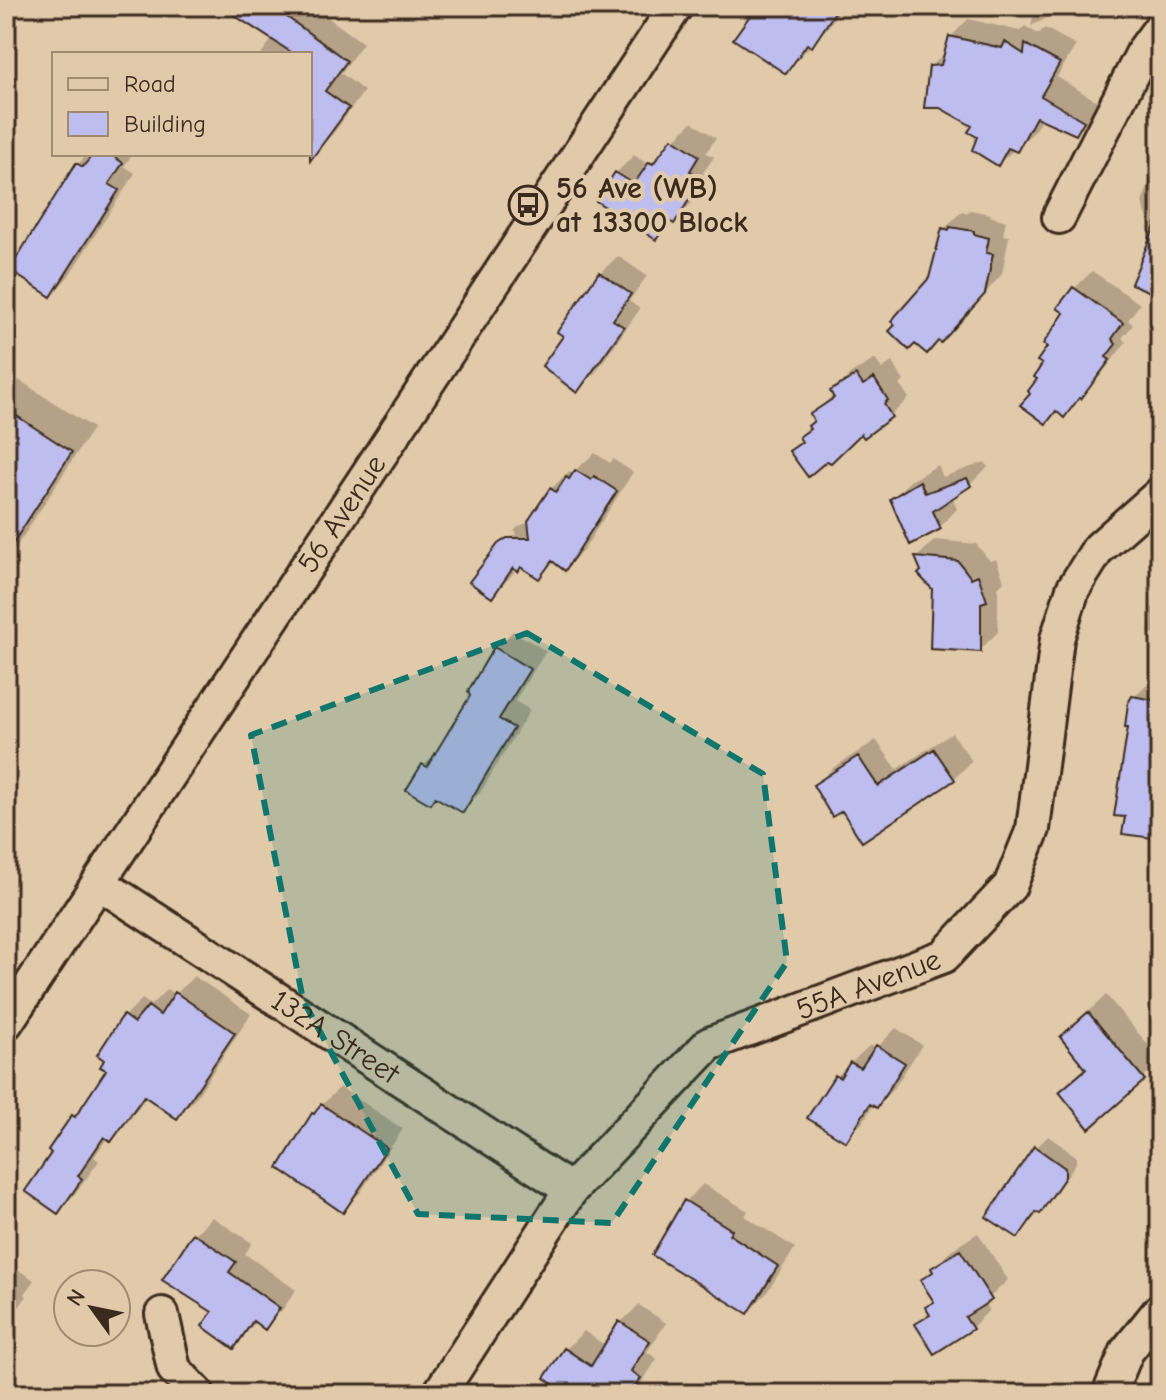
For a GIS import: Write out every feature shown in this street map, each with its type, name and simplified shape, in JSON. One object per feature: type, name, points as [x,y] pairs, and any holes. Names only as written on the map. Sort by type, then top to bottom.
[{"type":"street","name":"56 Avenue","points":[[6,1023],[676,6]]},
{"type":"street","points":[[1059,217],[1144,50],[1160,28]]},
{"type":"street","name":"55A Avenue","points":[[439,1394],[571,1190],[709,1044],[944,956],[1010,886],[1033,829],[1057,639],[1073,589],[1098,549],[1160,494]]},
{"type":"street","name":"132A Street","points":[[99,883],[571,1190]]},
{"type":"street","points":[[1109,1394],[1127,1351],[1160,1310]]},
{"type":"street","points":[[162,1314],[174,1369],[198,1394]]},
{"type":"highlighted area","points":[[527,633],[763,774],[787,962],[612,1223],[418,1214],[303,1000],[251,735]]},
{"type":"building","points":[[220,6],[272,6],[347,61],[325,91],[349,108],[310,161],[312,52],[291,52]]},
{"type":"building","points":[[757,6],[839,6],[812,47],[807,44],[786,74],[733,39]]},
{"type":"building","points":[[949,36],[1002,48],[1005,42],[1024,54],[1025,44],[1060,63],[1041,96],[1084,121],[1076,135],[1036,117],[1017,152],[1008,148],[998,166],[972,150],[977,137],[968,132],[972,126],[940,108],[924,108],[929,66],[941,65]]},
{"type":"building","points":[[672,138],[699,156],[690,171],[698,176],[687,192],[692,195],[674,224],[669,221],[656,240],[596,201],[615,172],[634,184],[649,162],[653,164]]},
{"type":"building","points":[[91,156],[113,156],[123,163],[109,184],[119,190],[51,297],[9,270],[76,163],[83,167]]},
{"type":"building","points":[[1160,214],[1160,296],[1131,284]]},
{"type":"building","points":[[950,227],[974,231],[974,234],[989,238],[986,253],[993,254],[985,294],[941,343],[938,341],[927,354],[915,344],[909,350],[889,331],[895,325],[891,321],[929,278],[942,228],[949,230]]},
{"type":"building","points":[[599,272],[631,294],[613,320],[624,327],[577,393],[542,366],[563,336],[557,332]]},
{"type":"building","points":[[1073,287],[1123,323],[1112,339],[1116,344],[1106,357],[1110,360],[1081,399],[1064,418],[1056,411],[1046,424],[1020,405],[1037,379],[1034,377],[1042,364],[1037,361],[1047,347],[1043,344],[1064,313],[1057,308]]},
{"type":"building","points":[[856,375],[863,385],[874,378],[888,400],[884,404],[892,417],[864,438],[861,434],[831,463],[827,461],[808,477],[789,451],[802,442],[799,437],[810,429],[808,426],[814,421],[810,414],[834,398],[830,391]]},
{"type":"building","points":[[6,409],[72,452],[6,554]]},
{"type":"building","points":[[575,470],[591,480],[594,476],[617,491],[565,571],[552,561],[539,579],[521,567],[518,572],[513,568],[492,598],[469,582],[498,544],[507,538],[530,538],[528,521],[550,488],[556,492]]},
{"type":"building","points":[[967,478],[971,486],[933,511],[941,529],[910,545],[890,499],[920,481],[925,493]]},
{"type":"building","points":[[915,557],[958,561],[971,578],[978,575],[987,601],[981,603],[981,652],[930,649],[932,589],[918,574],[921,571]]},
{"type":"building","points":[[494,647],[530,669],[499,719],[514,728],[463,813],[435,797],[430,804],[406,790],[422,764],[427,767],[470,696],[468,691]]},
{"type":"building","points":[[1132,696],[1160,701],[1160,808],[1153,838],[1122,834],[1125,817],[1114,816],[1128,727],[1125,727],[1128,703]]},
{"type":"building","points":[[934,749],[955,780],[862,842],[842,811],[832,817],[813,785],[858,756],[878,786]]},
{"type":"building","points":[[175,992],[235,1033],[177,1119],[144,1096],[111,1142],[104,1137],[78,1176],[82,1179],[58,1214],[25,1191],[51,1153],[48,1150],[72,1115],[75,1117],[106,1070],[100,1067],[104,1060],[97,1055],[123,1015],[134,1023],[148,1006],[160,1015]]},
{"type":"building","points":[[1088,1012],[1145,1080],[1089,1129],[1059,1092],[1086,1069],[1060,1037]]},
{"type":"building","points":[[876,1045],[905,1063],[877,1108],[870,1104],[846,1142],[807,1118],[835,1075],[840,1078],[850,1062],[861,1068]]},
{"type":"building","points":[[321,1104],[387,1148],[343,1213],[278,1168],[312,1113]]},
{"type":"building","points":[[1034,1146],[1065,1168],[1065,1177],[1040,1214],[1036,1212],[1018,1238],[986,1217]]},
{"type":"building","points":[[684,1200],[732,1230],[729,1234],[778,1266],[748,1314],[652,1255]]},
{"type":"building","points":[[193,1233],[236,1262],[229,1272],[280,1308],[265,1330],[253,1321],[234,1349],[202,1326],[212,1312],[162,1280]]},
{"type":"building","points":[[960,1250],[992,1300],[965,1317],[973,1329],[934,1354],[915,1324],[930,1315],[925,1307],[934,1302],[920,1280],[933,1272],[931,1268]]},
{"type":"building","points":[[619,1321],[650,1341],[631,1371],[641,1378],[630,1394],[567,1394],[544,1378],[564,1348],[591,1366]]},
{"type":"place","name":"56 Ave (WB) at 13300 Block","points":[[528,205]]}]
